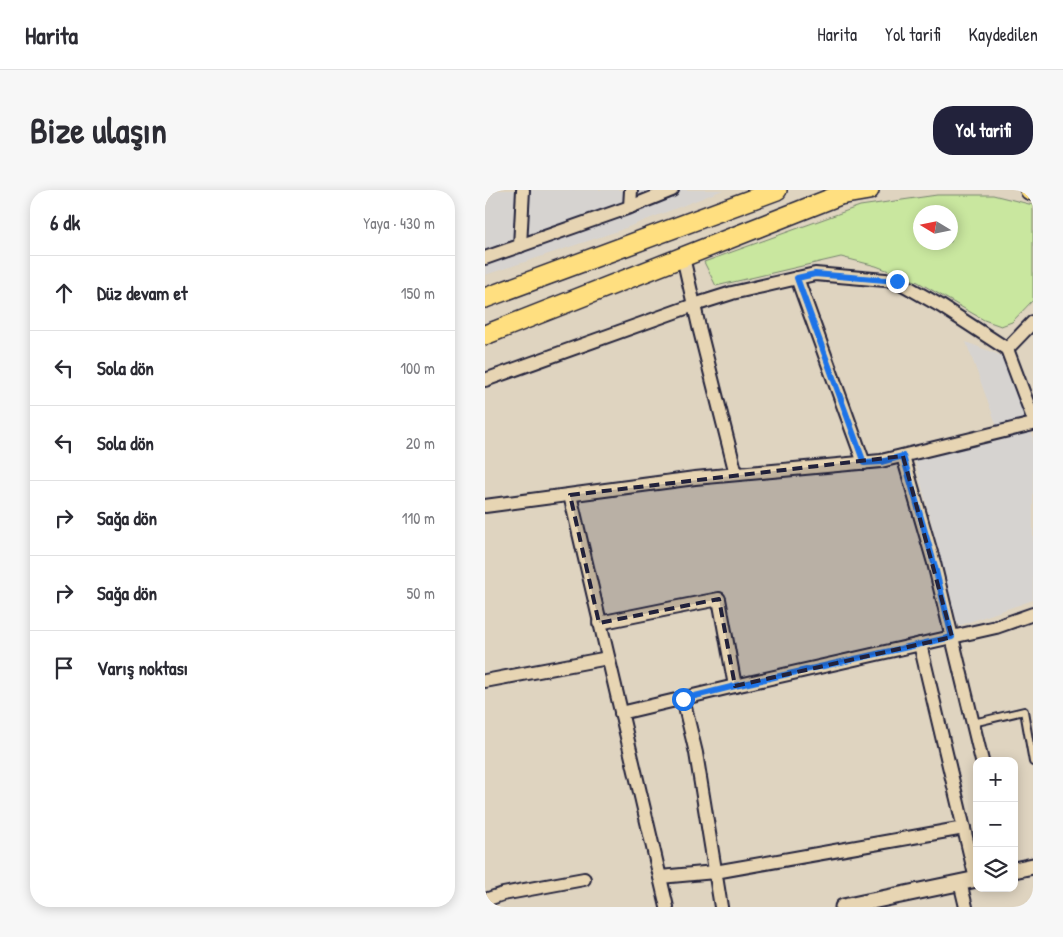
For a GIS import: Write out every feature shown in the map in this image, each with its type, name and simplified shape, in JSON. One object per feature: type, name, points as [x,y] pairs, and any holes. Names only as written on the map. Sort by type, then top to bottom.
[{"type":"main road","points":[[485,298],[777,190]]},
{"type":"main road","points":[[485,335],[840,195],[869,190]]},
{"type":"street","points":[[520,246],[523,190]]},
{"type":"street","points":[[630,207],[631,190]]},
{"type":"street","points":[[485,258],[630,207],[672,190]]},
{"type":"street","points":[[683,257],[736,474]]},
{"type":"street","points":[[485,380],[694,305],[732,293],[815,274],[897,281],[941,306],[1007,349],[1033,418]]},
{"type":"street","points":[[797,278],[864,463]]},
{"type":"street","points":[[1007,349],[1033,322]]},
{"type":"street","points":[[485,506],[695,478],[881,462],[1033,424]]},
{"type":"street","points":[[903,456],[934,563],[981,757]]},
{"type":"street","points":[[570,495],[667,907]]},
{"type":"street","points":[[599,623],[719,600],[735,686]]},
{"type":"street","points":[[621,714],[735,686],[996,627],[1033,614]]},
{"type":"street","points":[[920,644],[973,866]]},
{"type":"street","points":[[485,681],[608,658]]},
{"type":"street","points":[[683,699],[696,753],[721,907]]},
{"type":"street","points":[[659,876],[715,872],[964,828]]},
{"type":"street","points":[[1018,869],[1033,866]]},
{"type":"street","points":[[485,900],[503,894],[584,878]]},
{"type":"street","points":[[843,907],[973,880]]},
{"type":"street","points":[[960,882],[966,907]]},
{"type":"lane","points":[[973,723],[1033,709]]},
{"type":"lane","points":[[1024,711],[1033,762]]},
{"type":"highlighted area","points":[[903,456],[952,637],[735,686],[719,599],[599,623],[570,495]]},
{"type":"shaded area","points":[[485,190],[723,190],[615,232],[485,275]]},
{"type":"shaded area","points":[[966,342],[1002,356],[1033,437],[1033,600],[958,626],[915,460],[1002,440]]},
{"type":"green space","points":[[937,195],[993,195],[1033,205],[1033,300],[1012,322],[1001,326],[984,320],[918,282],[876,266],[841,257],[716,286],[704,262],[860,206]]},
{"type":"route","points":[[683,699],[952,637],[934,563],[903,456],[881,462],[864,463],[797,278],[815,274],[897,281]]}]
